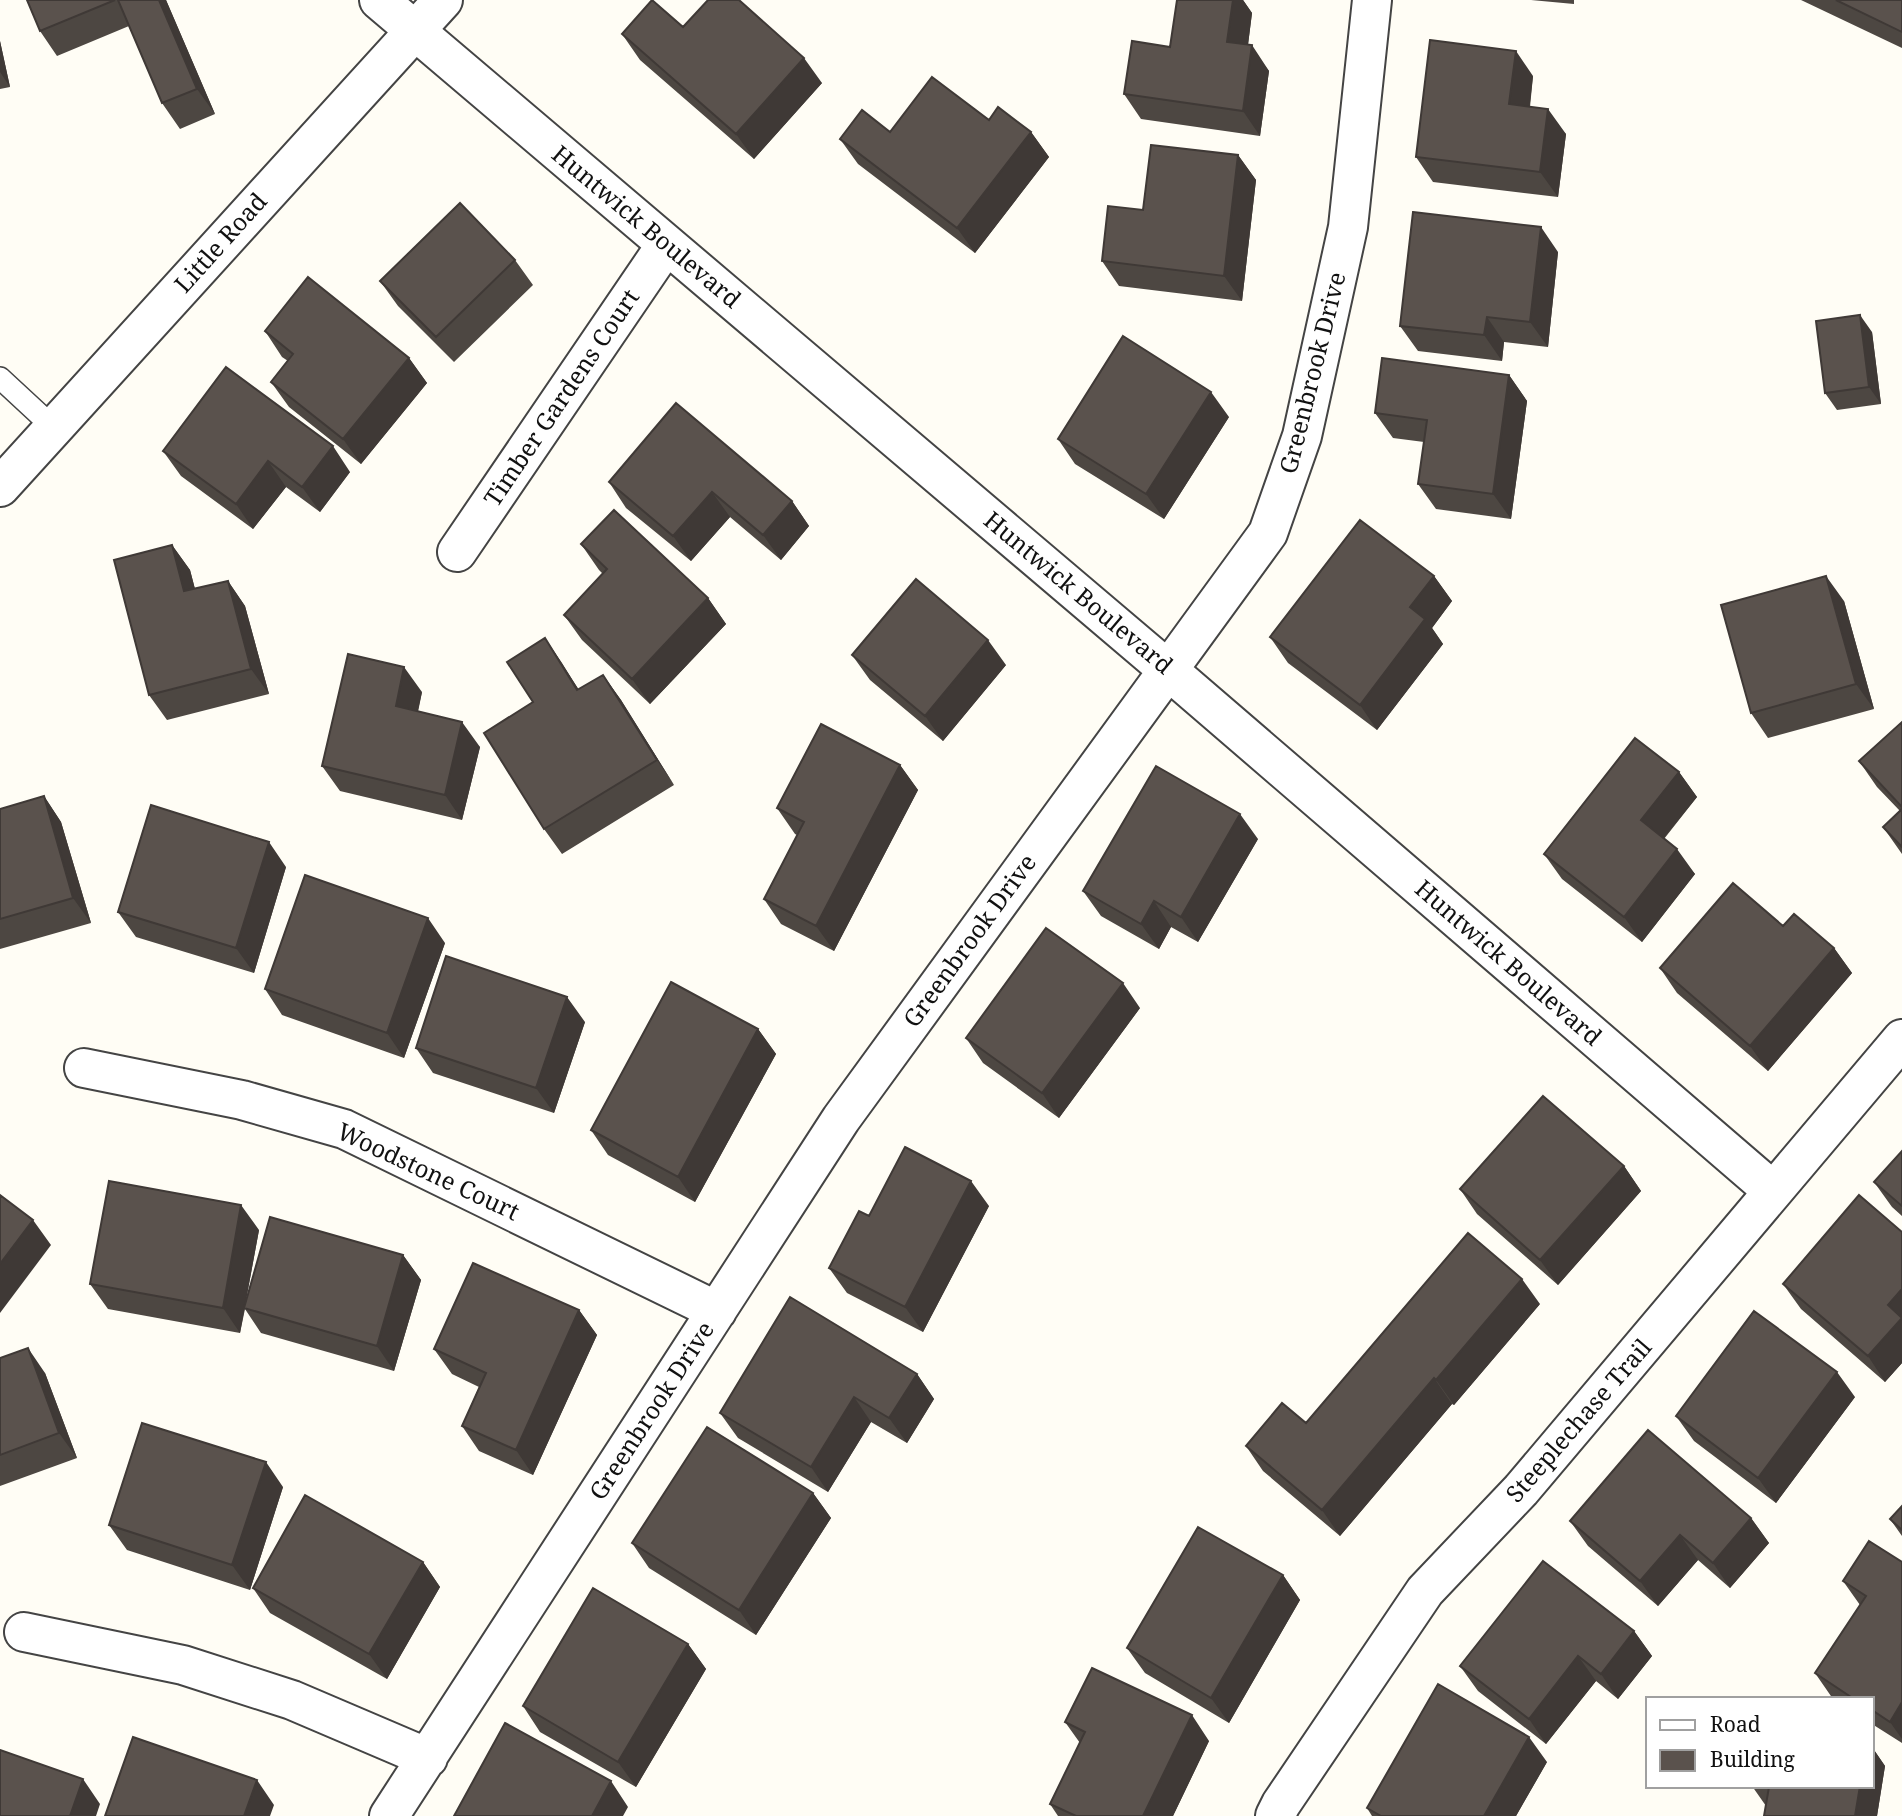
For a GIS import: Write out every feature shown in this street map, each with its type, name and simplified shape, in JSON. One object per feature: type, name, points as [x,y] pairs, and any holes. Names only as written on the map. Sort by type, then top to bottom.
[{"type":"street","name":"Huntwick Boulevard","points":[[379,0],[1168,670],[1773,1191]]},
{"type":"street","name":"Little Road","points":[[0,487],[443,0]]},
{"type":"street","name":"Greenbrook Drive","points":[[389,1816],[841,1119],[1268,533],[1302,436],[1348,227],[1372,0]]},
{"type":"street","name":"Timber Gardens Court","points":[[457,552],[666,245]]},
{"type":"street","name":"Steeplechase Trail","points":[[1275,1816],[1425,1591],[1521,1490],[1902,1039]]},
{"type":"street","name":"Woodstone Court","points":[[84,1068],[242,1100],[344,1129],[717,1311]]},
{"type":"street","points":[[24,1632],[183,1665],[292,1700],[428,1758]]},
{"type":"lane","points":[[0,379],[54,428]]},
{"type":"building","points":[[27,0],[115,0],[40,31]]},
{"type":"building","points":[[118,0],[159,0],[197,89],[162,103]]},
{"type":"building","points":[[652,0],[683,27],[708,0],[739,0],[804,58],[736,134],[622,34]]},
{"type":"building","points":[[1177,0],[1233,0],[1227,42],[1252,45],[1243,111],[1124,94],[1132,41],[1170,47]]},
{"type":"building","points":[[1836,0],[1902,0],[1902,32]]},
{"type":"building","points":[[1430,40],[1516,51],[1509,104],[1548,109],[1540,172],[1416,157]]},
{"type":"building","points":[[932,77],[989,120],[998,107],[1031,132],[957,228],[840,139],[862,110],[890,132]]},
{"type":"building","points":[[1151,145],[1238,155],[1224,276],[1102,261],[1108,206],[1143,210]]},
{"type":"building","points":[[460,203],[515,260],[436,337],[380,281]]},
{"type":"building","points":[[1413,212],[1541,227],[1530,322],[1487,317],[1484,335],[1400,326]]},
{"type":"building","points":[[308,277],[409,358],[343,439],[271,382],[293,354],[265,331]]},
{"type":"building","points":[[1860,315],[1869,387],[1825,393],[1816,321]]},
{"type":"building","points":[[1123,336],[1211,392],[1146,494],[1058,439]]},
{"type":"building","points":[[1382,358],[1509,375],[1493,494],[1418,484],[1427,420],[1375,413]]},
{"type":"building","points":[[226,367],[333,446],[302,487],[268,461],[236,504],[163,451]]},
{"type":"building","points":[[676,403],[792,501],[763,535],[712,492],[673,536],[609,482]]},
{"type":"building","points":[[614,510],[708,598],[632,679],[564,615],[607,569],[581,544]]},
{"type":"building","points":[[1360,520],[1434,576],[1410,607],[1425,619],[1360,705],[1270,637]]},
{"type":"building","points":[[172,545],[184,591],[228,581],[251,669],[149,695],[114,560]]},
{"type":"building","points":[[1826,576],[1856,684],[1751,713],[1721,605]]},
{"type":"building","points":[[916,579],[988,640],[925,716],[852,655]]},
{"type":"building","points":[[545,638],[577,690],[603,675],[657,760],[544,829],[484,733],[533,702],[507,662]]},
{"type":"building","points":[[348,654],[404,667],[396,706],[462,722],[445,795],[322,766]]},
{"type":"building","points":[[1902,722],[1902,807],[1859,761]]},
{"type":"building","points":[[821,724],[900,765],[816,926],[764,899],[804,822],[777,808]]},
{"type":"building","points":[[1635,738],[1679,772],[1641,820],[1677,849],[1624,917],[1544,854]]},
{"type":"building","points":[[1156,766],[1240,814],[1181,917],[1154,901],[1141,924],[1083,891]]},
{"type":"building","points":[[44,796],[73,898],[0,919],[0,809]]},
{"type":"building","points":[[151,805],[269,842],[236,948],[118,912]]},
{"type":"building","points":[[1902,809],[1902,847],[1883,827]]},
{"type":"building","points":[[305,875],[428,918],[387,1033],[265,989]]},
{"type":"building","points":[[1733,883],[1783,926],[1794,914],[1834,948],[1750,1046],[1660,968]]},
{"type":"building","points":[[1046,928],[1123,983],[1042,1093],[966,1038]]},
{"type":"building","points":[[446,956],[567,997],[536,1088],[416,1048]]},
{"type":"building","points":[[671,982],[758,1029],[678,1177],[591,1130]]},
{"type":"building","points":[[1543,1096],[1624,1166],[1540,1260],[1460,1189]]},
{"type":"building","points":[[905,1147],[971,1181],[905,1307],[829,1268],[859,1211],[869,1216]]},
{"type":"building","points":[[1902,1151],[1902,1206],[1874,1182]]},
{"type":"building","points":[[109,1181],[241,1205],[223,1308],[90,1284]]},
{"type":"building","points":[[0,1195],[33,1220],[0,1264]]},
{"type":"building","points":[[1859,1195],[1902,1232],[1902,1289],[1888,1305],[1902,1318],[1868,1356],[1783,1284]]},
{"type":"building","points":[[270,1217],[403,1255],[377,1346],[244,1308]]},
{"type":"building","points":[[1468,1233],[1522,1279],[1322,1510],[1246,1446],[1282,1403],[1306,1423]]},
{"type":"building","points":[[473,1263],[579,1310],[516,1450],[462,1426],[486,1373],[434,1349]]},
{"type":"building","points":[[790,1297],[917,1374],[889,1418],[854,1397],[811,1467],[720,1413]]},
{"type":"building","points":[[1754,1311],[1837,1372],[1758,1478],[1676,1416]]},
{"type":"building","points":[[28,1348],[59,1433],[0,1455],[0,1358]]},
{"type":"building","points":[[142,1423],[266,1462],[232,1565],[109,1525]]},
{"type":"building","points":[[707,1427],[813,1493],[739,1610],[632,1543]]},
{"type":"building","points":[[1648,1430],[1751,1518],[1713,1563],[1680,1535],[1640,1581],[1570,1521]]},
{"type":"building","points":[[305,1495],[423,1562],[369,1654],[253,1588]]},
{"type":"building","points":[[1902,1506],[1902,1530],[1890,1519]]},
{"type":"building","points":[[1198,1527],[1283,1575],[1211,1698],[1127,1648]]},
{"type":"building","points":[[1869,1541],[1902,1562],[1902,1702],[1890,1722],[1874,1711],[1874,1697],[1851,1697],[1815,1673],[1866,1596],[1843,1581]]},
{"type":"building","points":[[1543,1561],[1634,1631],[1601,1674],[1578,1656],[1529,1719],[1460,1666]]},
{"type":"building","points":[[593,1588],[688,1644],[618,1762],[523,1706]]},
{"type":"building","points":[[1092,1668],[1192,1715],[1143,1816],[1076,1816],[1050,1804],[1085,1732],[1065,1722]]},
{"type":"building","points":[[1438,1684],[1529,1737],[1484,1816],[1381,1816],[1367,1808]]},
{"type":"building","points":[[505,1723],[611,1781],[592,1816],[454,1816]]},
{"type":"building","points":[[133,1737],[257,1780],[244,1816],[105,1816]]},
{"type":"building","points":[[0,1750],[83,1779],[70,1816],[0,1816]]},
{"type":"building","points":[[1769,1788],[1860,1788],[1855,1816],[1764,1816]]}]
